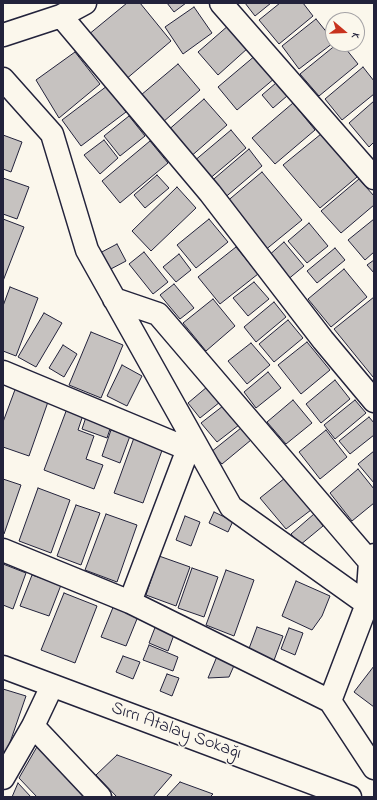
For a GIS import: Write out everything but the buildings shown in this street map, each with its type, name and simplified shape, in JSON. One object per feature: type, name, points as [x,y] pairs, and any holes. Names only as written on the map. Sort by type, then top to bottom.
[{"type":"street","points":[[3,34],[61,16],[85,3]]},
{"type":"street","points":[[221,3],[374,178]]},
{"type":"street","points":[[61,16],[210,193],[323,340],[374,401]]},
{"type":"street","points":[[3,79],[52,134],[87,250],[231,507],[367,604]]},
{"type":"street","points":[[114,299],[158,314],[373,560],[367,604],[330,701]]},
{"type":"street","points":[[3,372],[188,449],[130,602]]},
{"type":"street","points":[[3,550],[130,602],[330,701],[374,768]]},
{"type":"street","name":"Sırrı Atalay Sokağı","points":[[3,667],[350,797]]},
{"type":"street","points":[[3,778],[33,726],[52,686]]},
{"type":"street","points":[[33,726],[100,797]]}]
